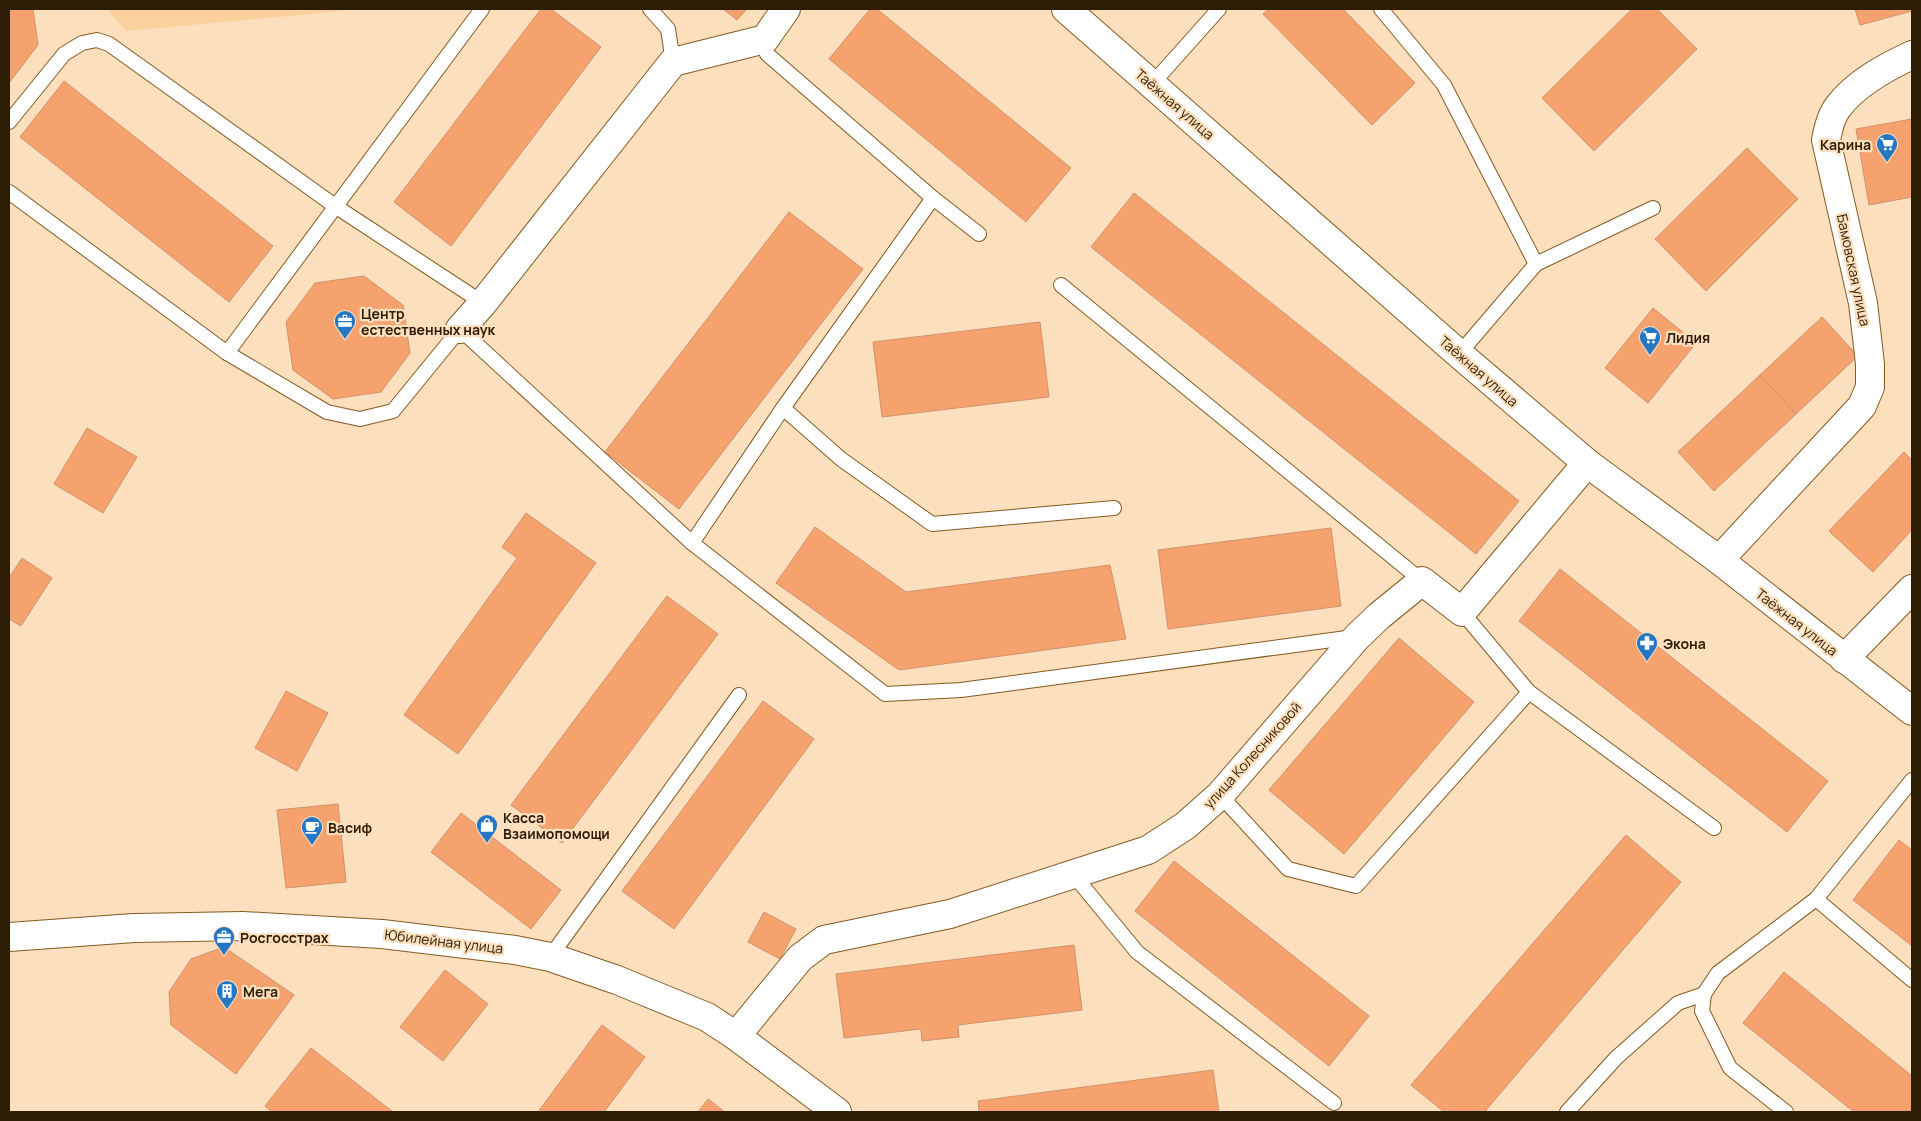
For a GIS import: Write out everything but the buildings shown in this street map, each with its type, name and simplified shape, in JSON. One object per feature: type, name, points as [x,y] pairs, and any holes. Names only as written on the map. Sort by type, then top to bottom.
[{"type":"street","points":[[460,329],[483,303],[672,62],[765,39],[786,9]]},
{"type":"street","name":"Таёжная улица","points":[[1066,9],[1458,354],[1587,463],[1719,560],[1912,711]]},
{"type":"street","name":"Бамовская улица","points":[[1719,560],[1862,406],[1867,396],[1870,387],[1870,364],[1863,303],[1826,140],[1829,124],[1837,107],[1847,97],[1863,83],[1912,55]]},
{"type":"street","points":[[1422,581],[1462,612],[1587,463]]},
{"type":"street","name":"улица Колесниковой","points":[[736,1036],[800,958],[824,940],[950,914],[1148,850],[1186,826],[1220,795],[1357,637],[1379,616],[1422,581]]},
{"type":"street","points":[[1844,659],[1912,589]]},
{"type":"street","name":"Юбилейная улица","points":[[9,936],[134,928],[242,926],[382,934],[515,950],[550,957],[617,980],[707,1017],[736,1036],[826,1109]]},
{"type":"lane","points":[[227,353],[482,9]]},
{"type":"lane","points":[[650,9],[668,29],[672,62]]},
{"type":"lane","points":[[1152,84],[1218,9]]},
{"type":"lane","points":[[1381,9],[1444,85],[1536,264]]},
{"type":"lane","points":[[765,39],[768,54],[932,198],[979,234]]},
{"type":"lane","points":[[9,122],[64,54],[82,43],[97,40],[109,44],[335,206],[483,303]]},
{"type":"lane","points":[[9,192],[227,353],[327,412],[360,419],[393,412],[460,329],[692,543],[885,694],[962,690],[1357,637]]},
{"type":"lane","points":[[692,543],[783,408],[932,198]]},
{"type":"lane","points":[[1458,354],[1536,264],[1653,208]]},
{"type":"lane","points":[[1061,285],[1422,581]]},
{"type":"lane","points":[[783,408],[841,459],[932,524],[1114,508]]},
{"type":"lane","points":[[1462,612],[1529,692],[1714,828]]},
{"type":"lane","points":[[1220,795],[1288,869],[1356,886],[1529,692]]},
{"type":"lane","points":[[550,957],[738,695]]},
{"type":"lane","points":[[1786,1112],[1730,1068],[1702,1010],[1704,994],[1718,973],[1816,900],[1912,780]]},
{"type":"lane","points":[[1072,873],[1137,952],[1334,1103]]},
{"type":"lane","points":[[1816,900],[1912,980]]},
{"type":"lane","points":[[1567,1112],[1616,1058],[1678,1003],[1704,994]]},
{"type":"shaded area","points":[[107,9],[344,9],[342,11],[126,31]]},
{"type":"place","name":"Карина","points":[[1887,163]]},
{"type":"place","name":"Центр естественных наук","points":[[345,340]]},
{"type":"place","name":"Лидия","points":[[1650,356]]},
{"type":"place","name":"Экона","points":[[1647,662]]},
{"type":"place","name":"Касса Взаимопомощи","points":[[487,844]]},
{"type":"place","name":"Васиф","points":[[312,846]]},
{"type":"place","name":"Росгосстрах","points":[[224,956]]},
{"type":"place","name":"Мега","points":[[227,1010]]}]
